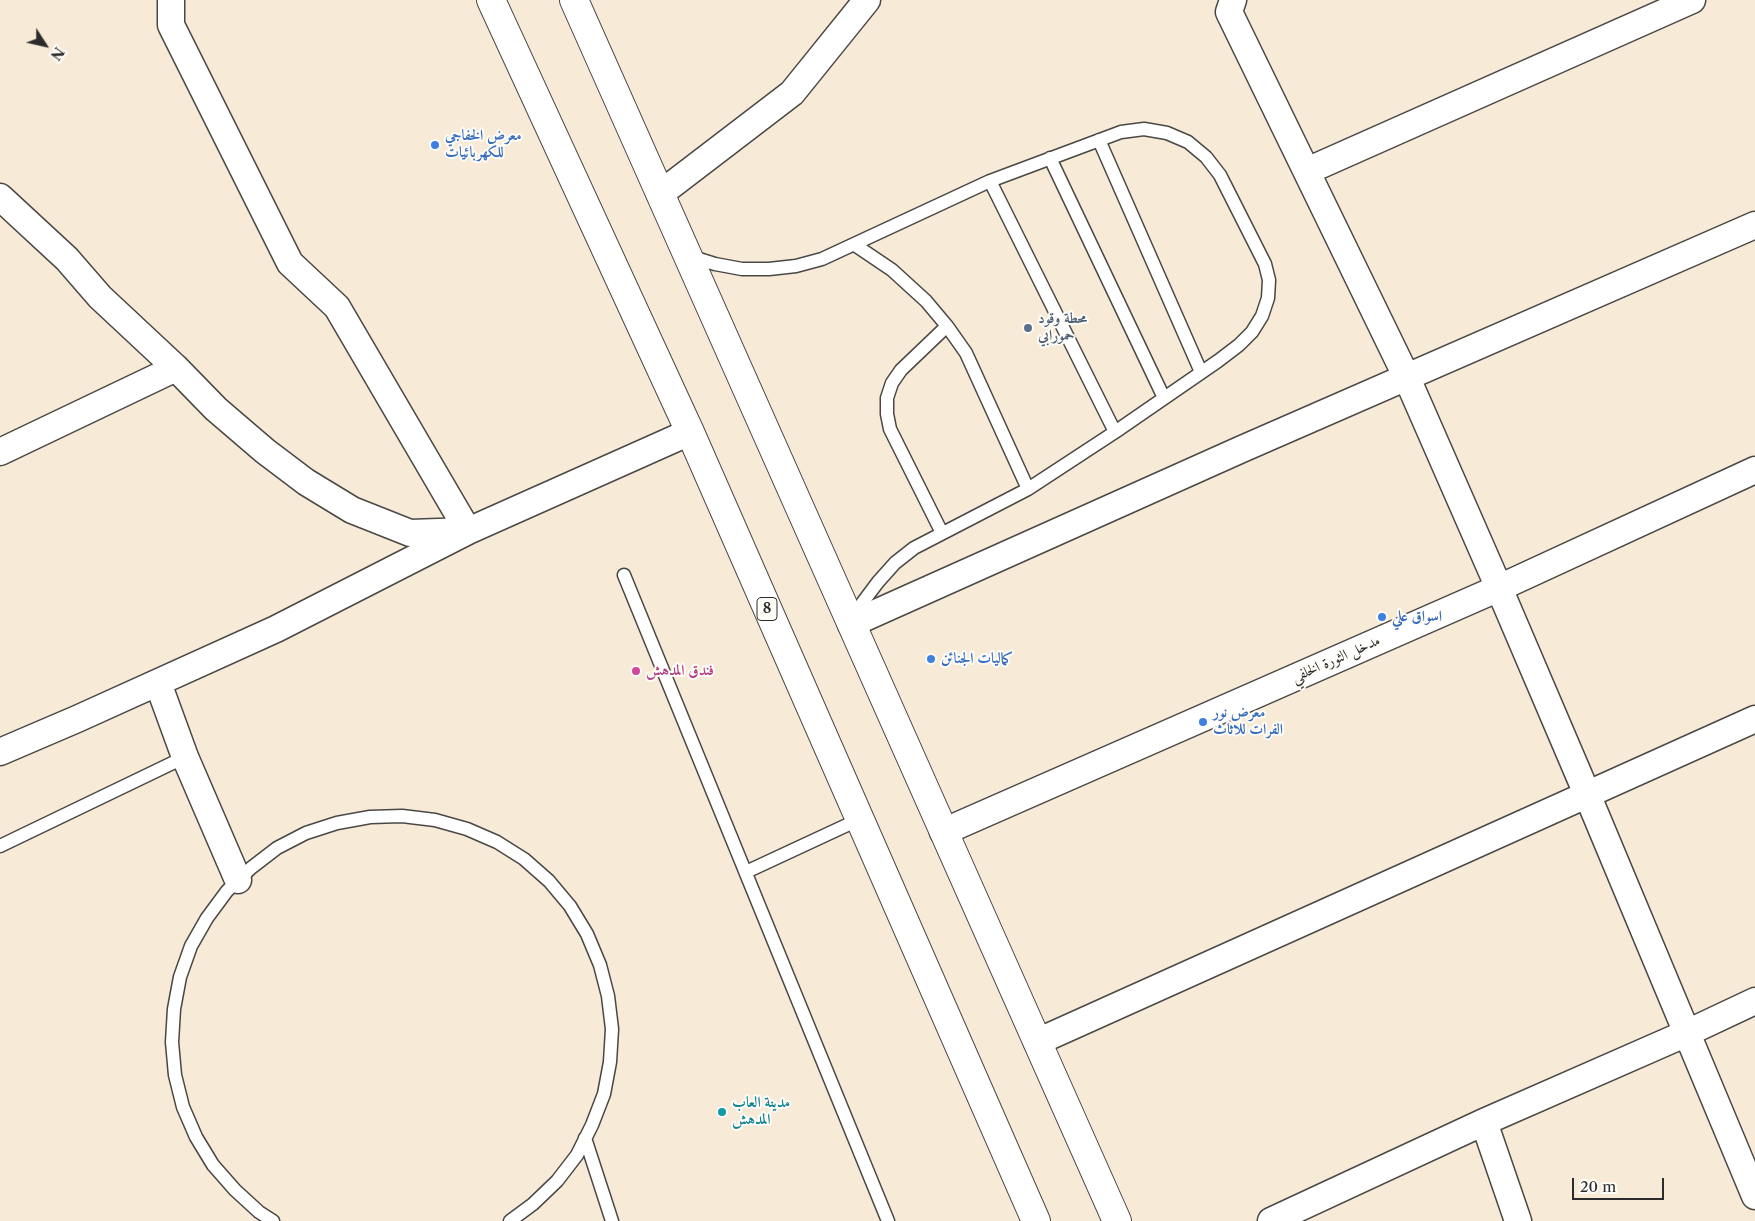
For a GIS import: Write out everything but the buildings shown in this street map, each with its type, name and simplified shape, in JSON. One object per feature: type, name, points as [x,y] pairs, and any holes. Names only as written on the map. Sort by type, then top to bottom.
[{"type":"highway","name":"8","points":[[491,0],[690,432],[1036,1221]]},
{"type":"highway","points":[[574,0],[1117,1221]]},
{"type":"street","points":[[171,0],[171,25],[290,263],[337,307],[468,531]]},
{"type":"street","points":[[660,194],[792,93],[867,0]]},
{"type":"street","points":[[1233,0],[1229,12],[1407,378],[1499,588],[1755,1196]]},
{"type":"street","points":[[1307,171],[1692,0]]},
{"type":"street","points":[[0,197],[67,259],[100,297],[176,368],[216,409],[265,451],[306,482],[352,510],[410,533],[468,531]]},
{"type":"street","points":[[851,624],[1233,453],[1755,225]]},
{"type":"street","points":[[0,452],[176,368]]},
{"type":"street","points":[[0,752],[276,629],[468,531],[690,432]]},
{"type":"street","name":"مدخل الثورة الخلفي","points":[[944,832],[1499,588],[1755,470]]},
{"type":"street","points":[[158,683],[184,757],[238,880]]},
{"type":"street","points":[[1037,1042],[1755,719]]},
{"type":"street","points":[[1271,1221],[1484,1122],[1755,1001]]},
{"type":"street","points":[[1484,1122],[1518,1221]]},
{"type":"lane","points":[[689,256],[715,264],[742,269],[796,266],[822,259],[990,181],[1121,132],[1144,129],[1167,133],[1188,142],[1206,157],[1220,175],[1264,264],[1269,280],[1268,298],[1262,316],[1252,332],[1239,345],[1115,432],[1028,489],[914,548],[895,563],[878,582],[863,602],[851,624]]},
{"type":"lane","points":[[1099,140],[1201,372]]},
{"type":"lane","points":[[1050,158],[1164,398]]},
{"type":"lane","points":[[990,181],[1115,432]]},
{"type":"lane","points":[[855,245],[892,270],[926,301],[947,326],[966,353],[1028,489]]},
{"type":"lane","points":[[942,533],[890,429],[887,414],[887,398],[892,383],[901,370],[947,326]]},
{"type":"lane","points":[[624,575],[888,1221]]},
{"type":"lane","points":[[0,846],[184,757]]},
{"type":"lane","points":[[273,1221],[259,1212],[235,1190],[213,1165],[196,1137],[183,1107],[175,1075],[172,1042],[174,1010],[180,977],[191,946],[207,918],[227,891],[251,868],[277,848],[306,833],[337,823],[370,817],[402,816],[443,822],[467,828],[497,842],[524,859],[549,881],[574,913],[587,934],[600,965],[608,996],[612,1029],[610,1062],[604,1094],[592,1125],[577,1154],[557,1180],[534,1204],[510,1221]]},
{"type":"lane","points":[[746,872],[860,819]]},
{"type":"lane","points":[[586,1138],[612,1221]]},
{"type":"place","name":"معرض الخفاجي للكهربائيات","points":[[435,145]]},
{"type":"place","name":"محطة وقود حمورابي","points":[[1028,328]]},
{"type":"place","name":"اسواق علي","points":[[1382,617]]},
{"type":"place","name":"كماليات الجنائن","points":[[931,659]]},
{"type":"place","name":"فندق المدهش","points":[[636,671]]},
{"type":"place","name":"معرض نور الفرات للاثاث","points":[[1203,722]]},
{"type":"place","name":"مدينة العاب المدهش","points":[[722,1112]]}]
